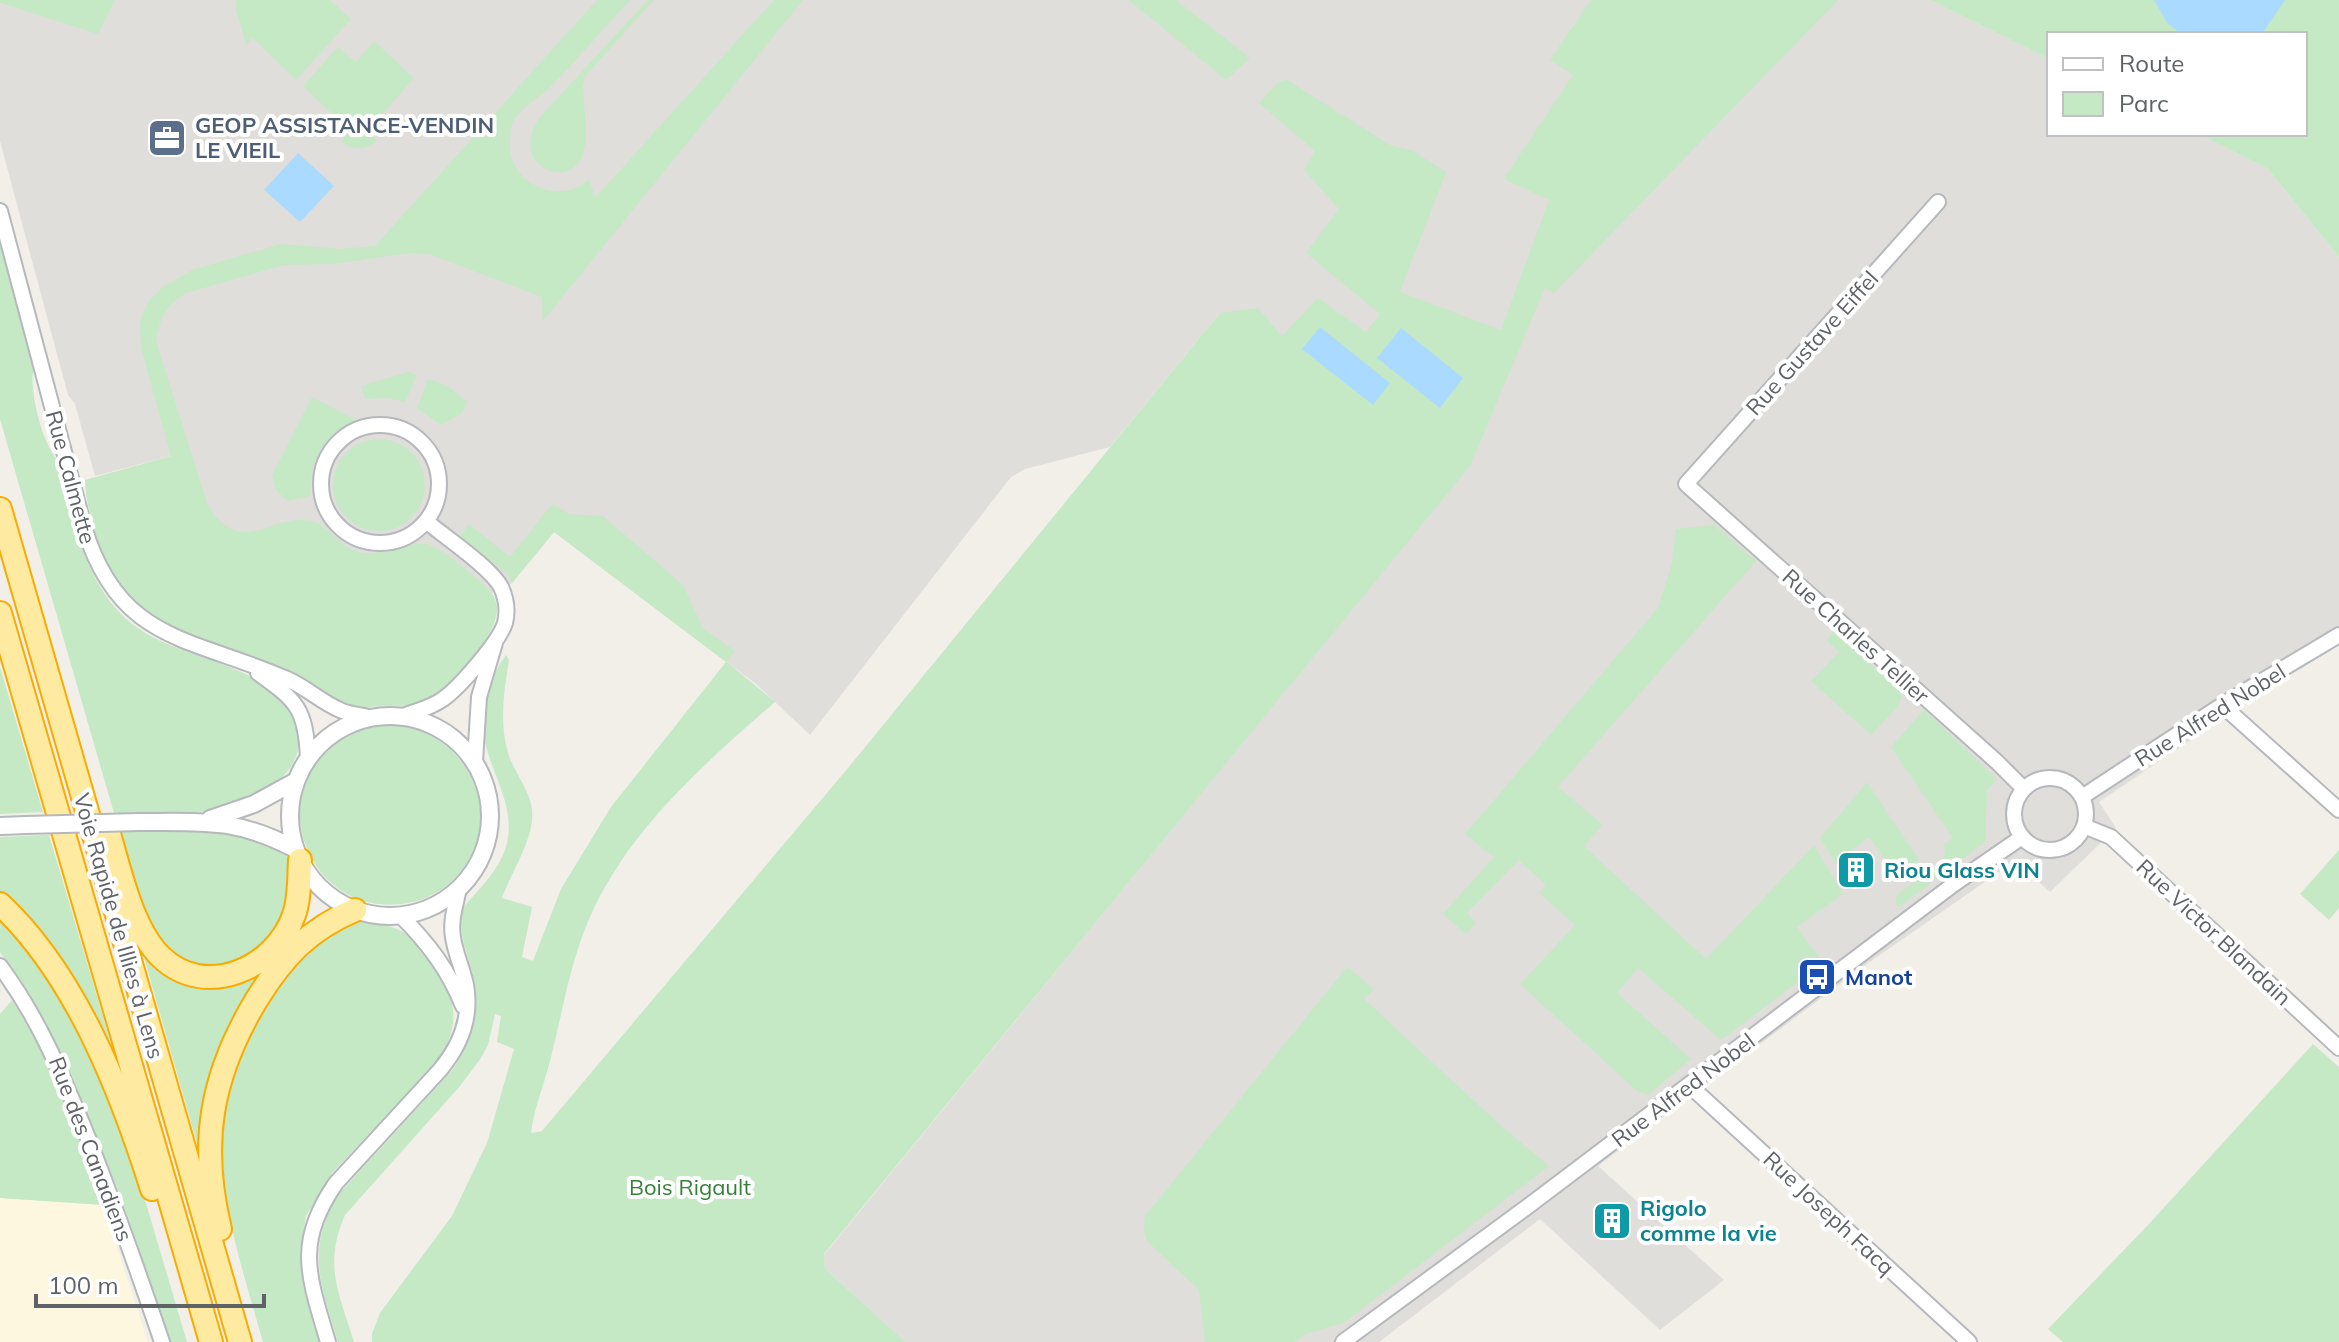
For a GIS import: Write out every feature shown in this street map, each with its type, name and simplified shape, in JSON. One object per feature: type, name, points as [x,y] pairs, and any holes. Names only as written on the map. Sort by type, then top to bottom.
[{"type":"highway","name":"Voie Rapide de Illies à Lens","points":[[0,509],[240,1342]]},
{"type":"highway","points":[[0,613],[211,1342]]},
{"type":"highway","points":[[72,761],[93,787],[143,934],[161,957],[186,973],[219,977],[237,973],[252,967],[269,953],[294,916],[298,900],[298,855]]},
{"type":"highway","points":[[0,904],[32,937],[71,992],[125,1113],[164,1226],[188,1258]]},
{"type":"highway","points":[[219,1270],[224,1244],[210,1169],[209,1141],[212,1112],[227,1055],[270,978],[293,951],[314,931],[355,910]]},
{"type":"street","name":"Rue Gustave Eiffel","points":[[1686,484],[1938,202]]},
{"type":"street","name":"Rue Calmette","points":[[0,211],[84,527],[102,575],[132,612],[163,632],[289,679],[340,711],[369,717]]},
{"type":"street","points":[[384,425],[404,430],[421,441],[433,457],[439,476],[438,497],[426,521],[418,530],[400,540],[381,544],[361,540],[342,530],[326,511],[321,495],[321,474],[326,458],[338,442],[364,427],[384,425]]},
{"type":"street","name":"Rue Charles Tellier","points":[[1686,484],[2023,788]]},
{"type":"street","points":[[403,716],[442,700],[496,639],[507,613],[502,589],[496,579],[426,521]]},
{"type":"street","name":"Rue Alfred Nobel","points":[[2082,797],[2222,705],[2339,635]]},
{"type":"street","points":[[475,762],[479,697],[496,639]]},
{"type":"street","name":"Rue Calmette","points":[[245,664],[290,697],[302,713],[308,757]]},
{"type":"street","points":[[2222,705],[2339,810]]},
{"type":"street","points":[[403,716],[440,728],[460,744],[475,762],[488,792],[490,821],[484,852],[459,888],[433,906],[400,915],[377,915],[340,903],[321,888],[298,855],[289,815],[296,781],[308,757],[335,731],[369,717],[403,716]]},
{"type":"street","points":[[2048,777],[2062,779],[2082,797],[2084,826],[2078,836],[2061,848],[2040,848],[2022,837],[2013,818],[2014,807],[2023,788],[2048,777]]},
{"type":"street","points":[[205,821],[254,804],[296,781]]},
{"type":"street","points":[[0,826],[205,821],[251,828],[298,855]]},
{"type":"street","name":"Rue Victor Blandain","points":[[2084,826],[2111,837],[2339,1048]]},
{"type":"street","name":"Rue Alfred Nobel","points":[[1343,1342],[1954,884],[2022,837]]},
{"type":"street","points":[[328,1342],[315,1298],[308,1252],[316,1216],[336,1183],[455,1052],[465,1031],[467,988],[452,936],[459,888]]},
{"type":"street","points":[[400,915],[437,956],[466,1014]]},
{"type":"street","name":"Rue des Canadiens","points":[[0,966],[25,1000],[49,1044],[110,1192],[162,1342]]},
{"type":"street","name":"Rue Joseph Facq","points":[[1689,1085],[1969,1342]]},
{"type":"shaded area","points":[[115,0],[1930,0],[2047,58],[2047,136],[2203,136],[2268,169],[2339,257],[2339,644],[2290,673],[2099,802],[2116,828],[2050,892],[2015,861],[1861,968],[1598,1166],[1724,1280],[1660,1330],[1540,1219],[1379,1342],[906,1342],[825,1269],[824,1255],[1469,466],[1220,313],[1110,447],[1025,469],[1011,477],[810,735],[756,684],[554,532],[512,583],[492,593],[445,554],[350,565],[212,539],[190,451],[95,476],[75,404],[68,395],[0,141],[0,3],[98,33]]},
{"type":"shaded area","points":[[0,1198],[103,1205],[148,1342],[0,1342]]},
{"type":"green space","points":[[0,0],[115,0],[98,34],[0,3]]},
{"type":"green space","points":[[236,0],[330,0],[351,19],[296,80],[253,38],[246,44]]},
{"type":"green space","points":[[597,0],[630,0],[546,91],[517,115],[510,138],[510,153],[515,166],[536,186],[563,191],[576,188],[589,179],[595,198],[774,0],[803,0],[543,321],[542,297],[429,254],[410,253],[332,264],[284,265],[186,293],[173,302],[159,326],[156,341],[208,506],[221,522],[233,530],[245,532],[296,520],[311,521],[323,526],[355,551],[375,553],[427,544],[452,558],[489,590],[495,599],[497,612],[493,626],[461,675],[441,693],[416,704],[353,708],[263,662],[162,621],[142,607],[123,590],[108,567],[93,524],[85,480],[171,456],[141,348],[140,321],[148,302],[163,287],[192,270],[281,244],[341,249],[375,246]]},
{"type":"green space","points":[[648,0],[654,0],[585,76],[586,139],[583,154],[576,165],[567,171],[545,169],[536,161],[531,150],[531,135],[539,118]]},
{"type":"green space","points":[[1129,0],[1176,0],[1250,58],[1226,80]]},
{"type":"green space","name":"Bois Rigault","points":[[1591,0],[1838,0],[1554,293],[1545,288],[1470,466],[824,1254],[825,1269],[906,1342],[372,1342],[380,1313],[452,1216],[487,1143],[514,1049],[497,1042],[501,1016],[495,1014],[488,1045],[481,1058],[460,1086],[345,1215],[338,1233],[334,1264],[354,1342],[338,1342],[319,1270],[321,1235],[327,1217],[336,1197],[454,1068],[472,1029],[476,997],[462,937],[462,917],[464,907],[502,857],[509,829],[505,803],[484,738],[486,700],[499,665],[506,655],[509,660],[503,706],[505,741],[532,810],[530,832],[502,898],[532,907],[522,957],[533,961],[561,889],[611,807],[726,662],[554,532],[512,583],[507,574],[460,536],[469,524],[510,557],[553,503],[568,514],[603,516],[683,585],[703,628],[735,651],[727,662],[775,702],[670,800],[625,855],[606,885],[577,951],[531,1133],[542,1131],[848,768],[1220,313],[1258,308],[1282,336],[1318,298],[1366,332],[1380,314],[1306,253],[1339,209],[1304,170],[1315,151],[1259,103],[1275,85],[1286,79],[1390,145],[1413,151],[1446,172],[1400,292],[1501,330],[1549,200],[1504,179],[1573,75],[1550,60]]},
{"type":"green space","points":[[1930,0],[2339,0],[2339,257],[2268,169],[2203,136],[2307,136],[2307,32],[2047,32],[2047,58]]},
{"type":"green space","points":[[374,41],[414,78],[367,131],[377,141],[363,148],[354,148],[341,141],[350,131],[303,86],[338,47],[356,62]]},
{"type":"green space","points":[[0,241],[34,366],[33,388],[38,416],[47,443],[59,462],[80,542],[96,580],[120,613],[141,630],[257,680],[290,708],[299,734],[296,757],[286,773],[251,800],[206,811],[114,813],[0,419]]},
{"type":"green space","points":[[408,372],[417,375],[405,402],[388,398],[365,399],[361,386]]},
{"type":"green space","points":[[428,379],[446,385],[468,402],[461,414],[441,425],[417,408]]},
{"type":"green space","points":[[312,397],[356,420],[334,434],[320,450],[313,470],[310,496],[288,501],[276,490],[272,475]]},
{"type":"green space","points":[[379,439],[396,443],[411,453],[421,468],[425,485],[421,502],[411,517],[396,527],[379,531],[362,527],[347,517],[337,502],[333,485],[337,468],[347,453],[362,443]]},
{"type":"green space","points":[[1714,525],[1756,561],[1558,787],[1603,825],[1584,846],[1706,959],[1814,845],[1843,894],[1797,927],[1823,963],[1721,1040],[1638,968],[1617,993],[1691,1059],[1648,1095],[1637,1091],[1520,984],[1575,925],[1539,893],[1546,885],[1519,860],[1467,913],[1476,923],[1466,934],[1443,914],[1494,857],[1465,834],[1658,608],[1672,563],[1676,529]]},
{"type":"green space","points":[[1833,631],[1902,692],[1899,705],[1871,735],[1811,681],[1839,652],[1827,640]]},
{"type":"green space","points":[[0,667],[43,812],[0,814]]},
{"type":"green space","points":[[1924,710],[1997,779],[1987,790],[1985,842],[1899,907],[1895,901],[1898,894],[1942,862],[1944,844],[1953,838],[1891,747]]},
{"type":"green space","points":[[393,723],[417,729],[438,740],[456,755],[469,773],[478,794],[480,816],[477,840],[467,863],[449,883],[417,901],[372,903],[341,891],[319,869],[305,842],[300,812],[305,781],[323,754],[352,733]]},
{"type":"green space","points":[[1867,782],[1919,860],[1896,876],[1869,837],[1840,859],[1842,864],[1838,867],[1820,838]]},
{"type":"green space","points":[[230,830],[280,849],[288,859],[291,884],[277,923],[263,941],[246,955],[228,963],[208,966],[188,961],[170,950],[153,930],[137,895],[118,832]]},
{"type":"green space","points":[[49,835],[120,1074],[0,894],[0,837]]},
{"type":"green space","points":[[2339,850],[2339,908],[2329,920],[2300,894]]},
{"type":"green space","points":[[0,910],[66,996],[127,1139],[187,1342],[171,1342],[118,1189],[55,1043],[30,995],[0,952]]},
{"type":"green space","points":[[349,921],[394,928],[416,941],[434,963],[447,989],[453,1011],[452,1031],[436,1063],[333,1172],[306,1216],[300,1251],[304,1290],[320,1342],[263,1342],[229,1212],[223,1133],[230,1093],[243,1051],[292,962],[311,941]]},
{"type":"green space","points":[[142,950],[170,972],[271,962],[203,1144],[198,1147]]},
{"type":"green space","points":[[1347,967],[1374,989],[1364,999],[1549,1166],[1345,1322],[1304,1335],[1294,1342],[1205,1342],[1199,1290],[1147,1241],[1145,1216]]},
{"type":"green space","points":[[12,1000],[64,1100],[103,1205],[0,1198],[0,1014]]},
{"type":"green space","points":[[2313,1044],[2339,1067],[2339,1342],[2063,1342],[2048,1329],[2149,1224]]},
{"type":"water","points":[[2154,0],[2285,0],[2263,32],[2179,32],[2168,24]]},
{"type":"water","points":[[298,153],[334,186],[300,222],[264,190]]},
{"type":"water","points":[[1320,327],[1390,383],[1373,405],[1302,349]]},
{"type":"water","points":[[1401,328],[1463,378],[1440,408],[1377,358]]},
{"type":"place","name":"GEOP ASSISTANCE-VENDIN LE VIEIL","points":[[167,138]]},
{"type":"place","name":"Riou Glass VIN","points":[[1856,870]]},
{"type":"place","name":"Manot","points":[[1817,977]]},
{"type":"place","name":"Rigolo comme la vie","points":[[1612,1221]]}]
